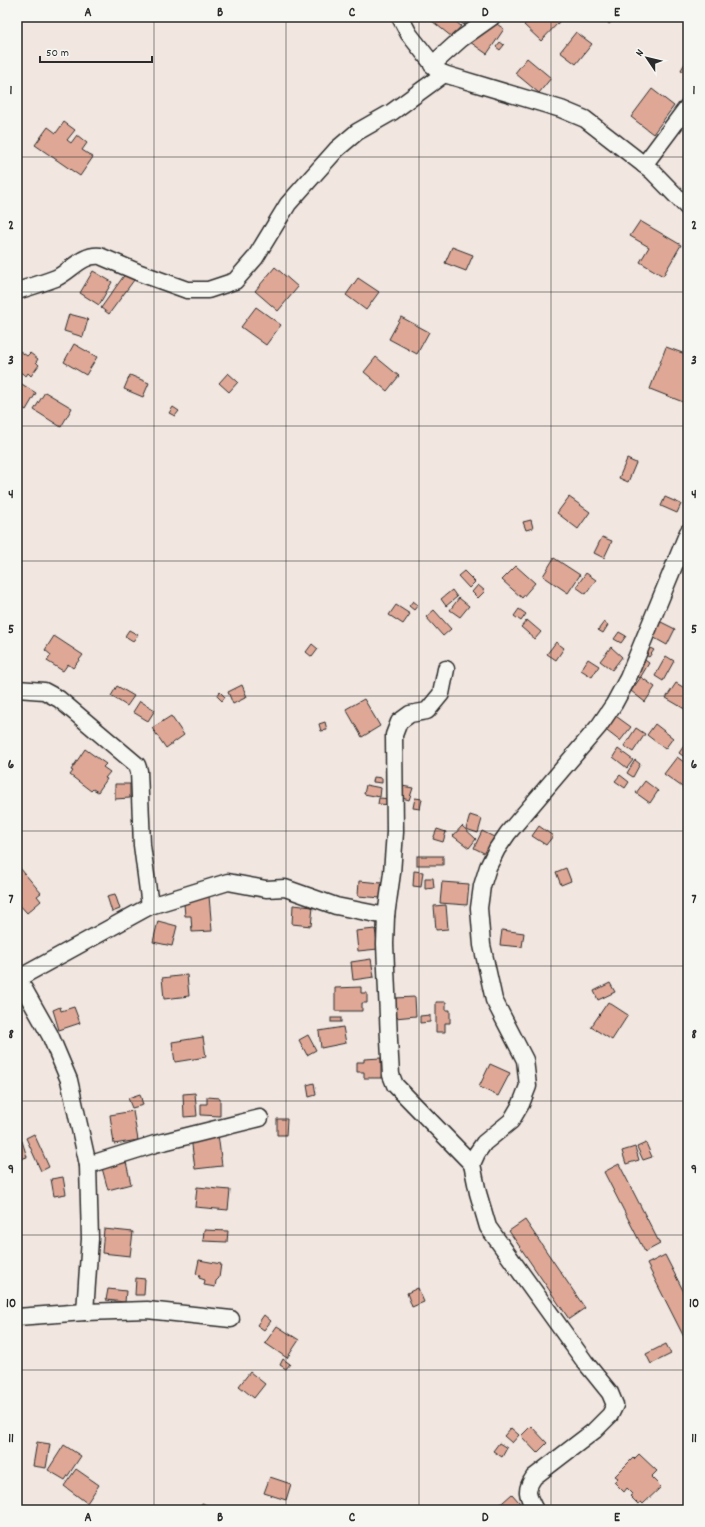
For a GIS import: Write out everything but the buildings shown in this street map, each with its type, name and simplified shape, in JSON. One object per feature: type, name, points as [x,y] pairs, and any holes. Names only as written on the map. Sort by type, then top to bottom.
[{"type":"street","points":[[400,17],[409,34],[438,70],[567,111],[585,120],[652,171],[688,208]]},
{"type":"street","points":[[17,292],[56,277],[86,258],[94,255],[187,290],[208,290],[235,281],[255,258],[288,204],[337,149],[357,132],[392,112],[438,70],[461,39],[492,17]]},
{"type":"street","points":[[644,165],[688,106]]},
{"type":"street","points":[[472,1164],[484,1142],[511,1121],[521,1104],[528,1086],[525,1060],[494,1000],[482,945],[479,908],[482,886],[488,867],[508,833],[599,726],[614,704],[628,678],[688,532]]},
{"type":"street","points":[[446,669],[441,694],[427,711],[410,714],[399,722],[394,735],[395,832],[392,873],[386,916],[386,951],[392,1075],[398,1089],[457,1147],[472,1164],[478,1193],[488,1227],[585,1362],[610,1393],[615,1405],[610,1415],[594,1431],[534,1477],[528,1486],[528,1496],[535,1510]]},
{"type":"street","points":[[17,689],[44,691],[59,699],[137,765],[139,771],[142,845],[150,906]]},
{"type":"street","points":[[85,1312],[90,1239],[88,1165],[69,1080],[50,1035],[17,979],[150,906],[228,882],[266,889],[285,888],[336,906],[386,916]]},
{"type":"street","points":[[88,1165],[155,1144],[260,1118]]},
{"type":"street","points":[[17,1317],[85,1312],[147,1310],[231,1318]]}]
